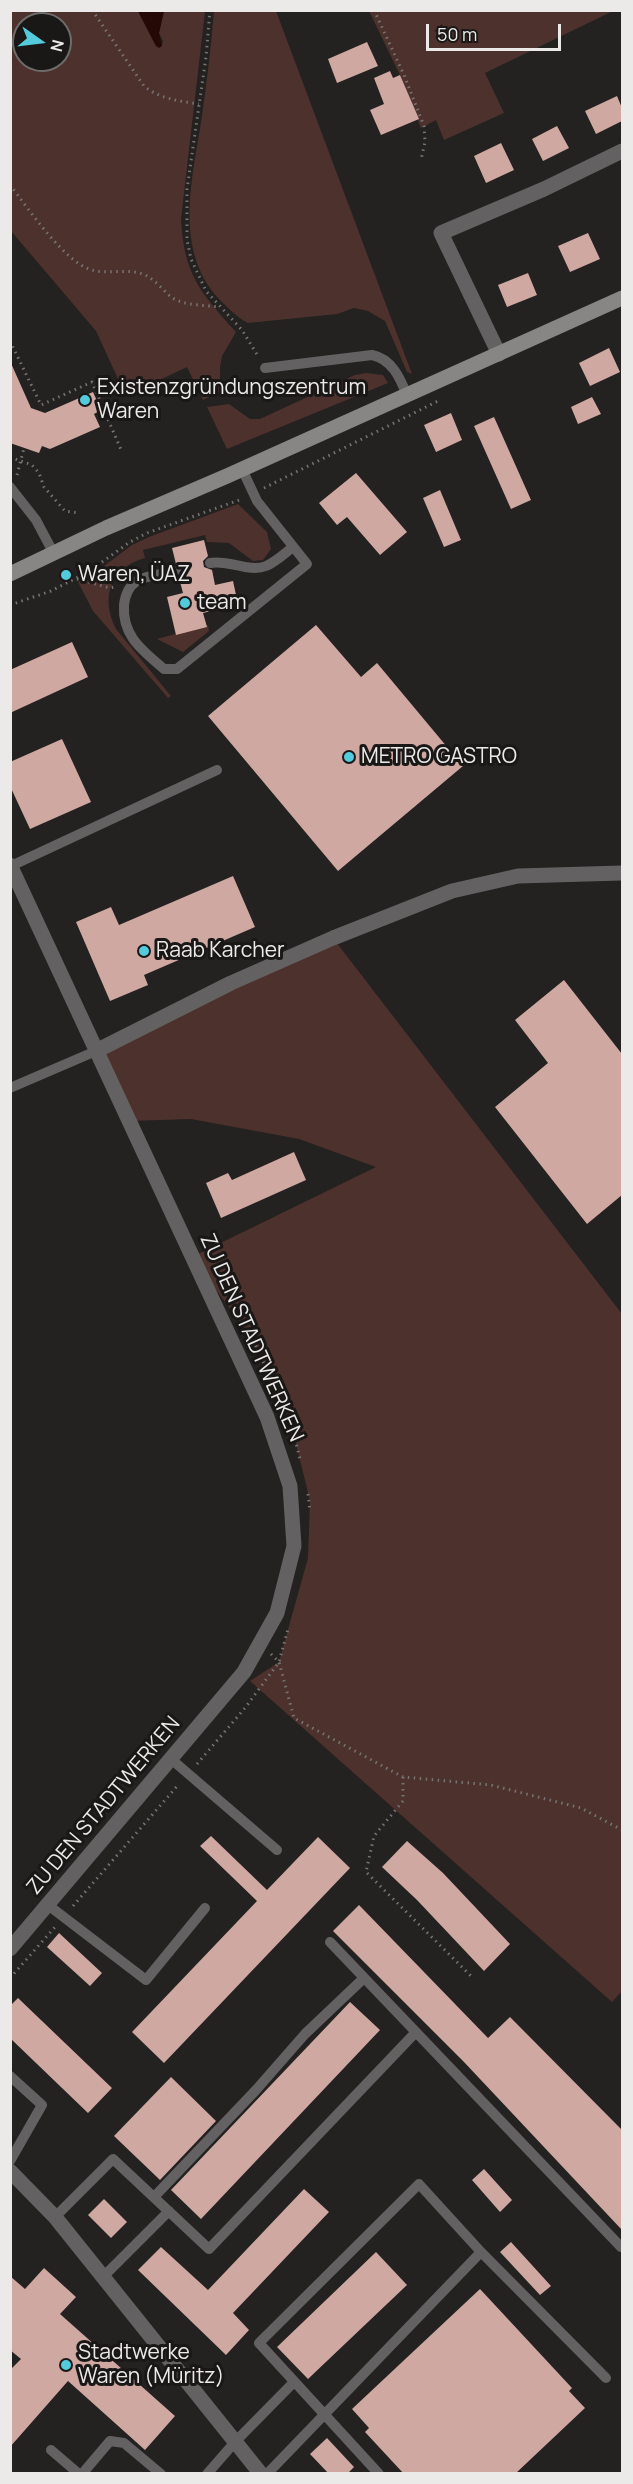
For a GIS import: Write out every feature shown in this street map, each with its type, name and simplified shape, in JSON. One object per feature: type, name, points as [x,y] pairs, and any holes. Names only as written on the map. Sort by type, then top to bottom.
[{"type":"main road","points":[[10,574],[106,528],[622,298]]},
{"type":"street","points":[[499,354],[441,233],[544,189],[622,151]]},
{"type":"street","name":"ZU DEN STADTWERKEN","points":[[10,1949],[244,1672],[277,1613],[294,1546],[290,1486],[267,1417],[11,866]]},
{"type":"street","points":[[96,1051],[231,983],[333,938],[452,891],[518,876],[622,873]]},
{"type":"street","points":[[10,2171],[55,2217],[261,2474]]},
{"type":"lane","points":[[265,368],[372,355],[391,365],[401,397]]},
{"type":"lane","points":[[177,571],[137,581],[129,588],[124,600],[123,618],[130,637],[164,669],[170,671],[177,669],[307,564],[264,511],[253,494],[242,469]]},
{"type":"lane","points":[[12,488],[36,520],[54,554]]},
{"type":"lane","points":[[210,563],[224,561],[248,567],[266,567],[293,547]]},
{"type":"lane","points":[[11,866],[217,770]]},
{"type":"lane","points":[[10,1088],[96,1051]]},
{"type":"lane","points":[[171,1760],[277,1850]]},
{"type":"lane","points":[[48,1905],[146,1980],[205,1908]]},
{"type":"lane","points":[[330,1942],[621,2247]]},
{"type":"lane","points":[[154,2197],[256,2091],[305,2034],[364,1978]]},
{"type":"lane","points":[[55,2217],[113,2159],[209,2249],[416,2032]]},
{"type":"lane","points":[[10,2076],[42,2105],[10,2161]]},
{"type":"lane","points":[[379,2474],[259,2343],[419,2184],[481,2252],[606,2378]]},
{"type":"lane","points":[[103,2277],[169,2211]]},
{"type":"lane","points":[[267,2474],[481,2252]]},
{"type":"lane","points":[[207,2474],[294,2382]]},
{"type":"lane","points":[[51,2450],[80,2474],[110,2440],[124,2443],[161,2474]]},
{"type":"path","points":[[92,10],[144,86],[153,93],[168,99],[199,104]]},
{"type":"path","points":[[210,10],[187,189],[187,240],[196,274],[206,291],[242,330],[265,368]]},
{"type":"path","points":[[374,10],[404,75],[424,126],[426,142],[421,160]]},
{"type":"path","points":[[10,185],[46,231],[72,259],[86,268],[96,272],[138,273],[147,276],[173,298],[185,303],[222,308]]},
{"type":"path","points":[[10,341],[41,405],[92,382],[122,452]]},
{"type":"path","points":[[10,605],[51,591],[88,572],[129,542],[147,533],[200,512],[234,503],[447,396]]},
{"type":"path","points":[[12,488],[24,448]]},
{"type":"path","points":[[10,457],[32,465],[39,473],[44,487],[64,511],[79,513]]},
{"type":"path","points":[[75,578],[110,588],[137,581]]},
{"type":"path","points":[[253,1340],[290,1419],[300,1460]]},
{"type":"path","points":[[308,1491],[310,1513]]},
{"type":"path","points":[[10,1978],[245,1708],[279,1662],[288,1627]]},
{"type":"path","points":[[280,1666],[294,1718],[403,1777],[491,1785],[581,1809],[622,1830]]},
{"type":"path","points":[[403,1777],[403,1801],[374,1836],[366,1872],[473,1978]]},
{"type":"shaded area","points":[[10,11],[138,11],[156,46],[162,45],[163,41],[159,33],[164,11],[205,11],[181,219],[186,255],[196,282],[236,332],[222,356],[220,392],[203,400],[187,367],[126,396],[96,331],[11,231]]},
{"type":"shaded area","points":[[138,11],[164,11],[159,33],[162,46],[159,48],[156,46]]},
{"type":"shaded area","points":[[214,11],[276,11],[412,374],[407,372],[385,321],[368,311],[354,308],[337,314],[248,323],[220,300],[205,280],[196,259],[191,236],[190,212],[191,187],[206,90]]},
{"type":"shaded area","points":[[369,11],[613,11],[485,73],[504,113],[444,140],[436,120],[421,128],[400,75]]},
{"type":"shaded area","points":[[366,373],[383,375],[388,383],[227,449],[207,407],[229,404],[250,419],[260,419],[355,375]]},
{"type":"shaded area","points":[[238,504],[267,532],[271,549],[263,560],[253,561],[229,543],[207,542],[205,535],[143,550],[145,558],[123,569],[111,585],[109,606],[116,629],[171,696],[168,698],[93,611],[78,582],[92,575],[132,545]]},
{"type":"shaded area","points":[[208,625],[209,631],[183,652],[157,639]]},
{"type":"shaded area","points":[[333,938],[622,1314],[622,1991],[612,2002],[250,1681],[279,1662],[308,1558],[310,1501],[290,1419],[253,1340],[192,1257],[376,1167],[299,1139],[191,1119],[129,1121],[96,1051]]},
{"type":"building","points":[[367,42],[378,66],[337,83],[328,59]]},
{"type":"building","points":[[390,71],[393,78],[400,75],[419,119],[381,135],[370,110],[384,104],[374,78]]},
{"type":"building","points":[[617,96],[622,108],[622,121],[596,134],[585,111]]},
{"type":"building","points":[[557,126],[569,148],[543,161],[532,139]]},
{"type":"building","points":[[501,143],[514,170],[486,183],[474,156]]},
{"type":"building","points":[[588,233],[600,259],[570,272],[558,246]]},
{"type":"building","points":[[528,273],[537,295],[507,307],[498,285]]},
{"type":"building","points":[[609,348],[620,372],[590,386],[579,363]]},
{"type":"building","name":"Existenzgründungszentrum Waren","points":[[10,361],[31,408],[45,413],[93,392],[101,410],[94,414],[100,427],[50,449],[42,446],[39,453],[10,443]]},
{"type":"building","points":[[592,397],[601,414],[578,424],[571,407]]},
{"type":"building","points":[[451,413],[462,440],[436,452],[424,425]]},
{"type":"building","points":[[494,417],[531,500],[511,509],[474,426]]},
{"type":"building","points":[[356,473],[407,532],[380,555],[347,517],[337,525],[319,503]]},
{"type":"building","points":[[440,490],[461,540],[444,547],[423,498]]},
{"type":"building","points":[[204,540],[208,556],[203,561],[204,567],[212,570],[215,585],[233,581],[238,604],[203,613],[207,627],[176,635],[167,597],[183,593],[179,578],[184,570],[182,566],[176,564],[172,548]]},
{"type":"building","name":"METRO GASTRO","points":[[316,625],[361,677],[377,663],[463,766],[338,871],[208,716]]},
{"type":"building","points":[[72,642],[88,677],[10,713],[10,670]]},
{"type":"building","points":[[62,739],[91,802],[30,829],[10,786],[10,762]]},
{"type":"building","name":"Raab Karcher","points":[[233,876],[255,927],[144,975],[148,985],[110,1001],[76,922],[111,907],[119,925]]},
{"type":"building","points":[[564,980],[622,1054],[622,1195],[587,1224],[495,1107],[548,1063],[515,1020]]},
{"type":"building","points":[[294,1152],[306,1180],[221,1218],[206,1183],[228,1173],[232,1180]]},
{"type":"building","points":[[211,1836],[267,1890],[318,1837],[350,1868],[164,2063],[132,2032],[257,1901],[200,1846]]},
{"type":"building","points":[[407,1841],[443,1873],[510,1944],[484,1971],[417,1900],[382,1867]]},
{"type":"building","points":[[359,1905],[488,2038],[510,2017],[622,2130],[622,2230],[464,2062],[333,1931]]},
{"type":"building","points":[[59,1933],[102,1973],[90,1986],[47,1947]]},
{"type":"building","points":[[18,1998],[112,2088],[88,2113],[10,2038],[10,2006]]},
{"type":"building","points":[[350,2002],[380,2030],[201,2219],[171,2190]]},
{"type":"building","points":[[171,2077],[216,2121],[160,2180],[114,2136]]},
{"type":"building","points":[[484,2169],[512,2200],[500,2212],[472,2180]]},
{"type":"building","points":[[304,2189],[329,2212],[233,2313],[249,2330],[226,2355],[138,2270],[161,2247],[208,2290]]},
{"type":"building","points":[[104,2199],[127,2222],[111,2238],[88,2215]]},
{"type":"building","points":[[511,2242],[551,2286],[540,2295],[500,2252]]},
{"type":"building","points":[[376,2252],[407,2285],[308,2379],[277,2347]]},
{"type":"building","name":"Stadtwerke Waren (Müritz)","points":[[44,2268],[76,2297],[60,2314],[175,2416],[145,2450],[68,2381],[10,2447],[10,2370],[21,2359],[10,2350],[10,2276],[25,2289]]},
{"type":"building","points":[[480,2289],[572,2388],[569,2391],[585,2408],[515,2474],[404,2474],[365,2432],[369,2428],[352,2409]]},
{"type":"building","points":[[327,2438],[354,2467],[347,2474],[329,2474],[310,2454]]},
{"type":"place","name":"Existenzgründungszentrum Waren","points":[[85,400]]},
{"type":"place","name":"Waren, ÜAZ","points":[[66,575]]},
{"type":"place","name":"team","points":[[185,603]]},
{"type":"place","name":"METRO GASTRO","points":[[349,757]]},
{"type":"place","name":"Raab Karcher","points":[[144,951]]},
{"type":"place","name":"Stadtwerke Waren (Müritz)","points":[[66,2365]]}]
